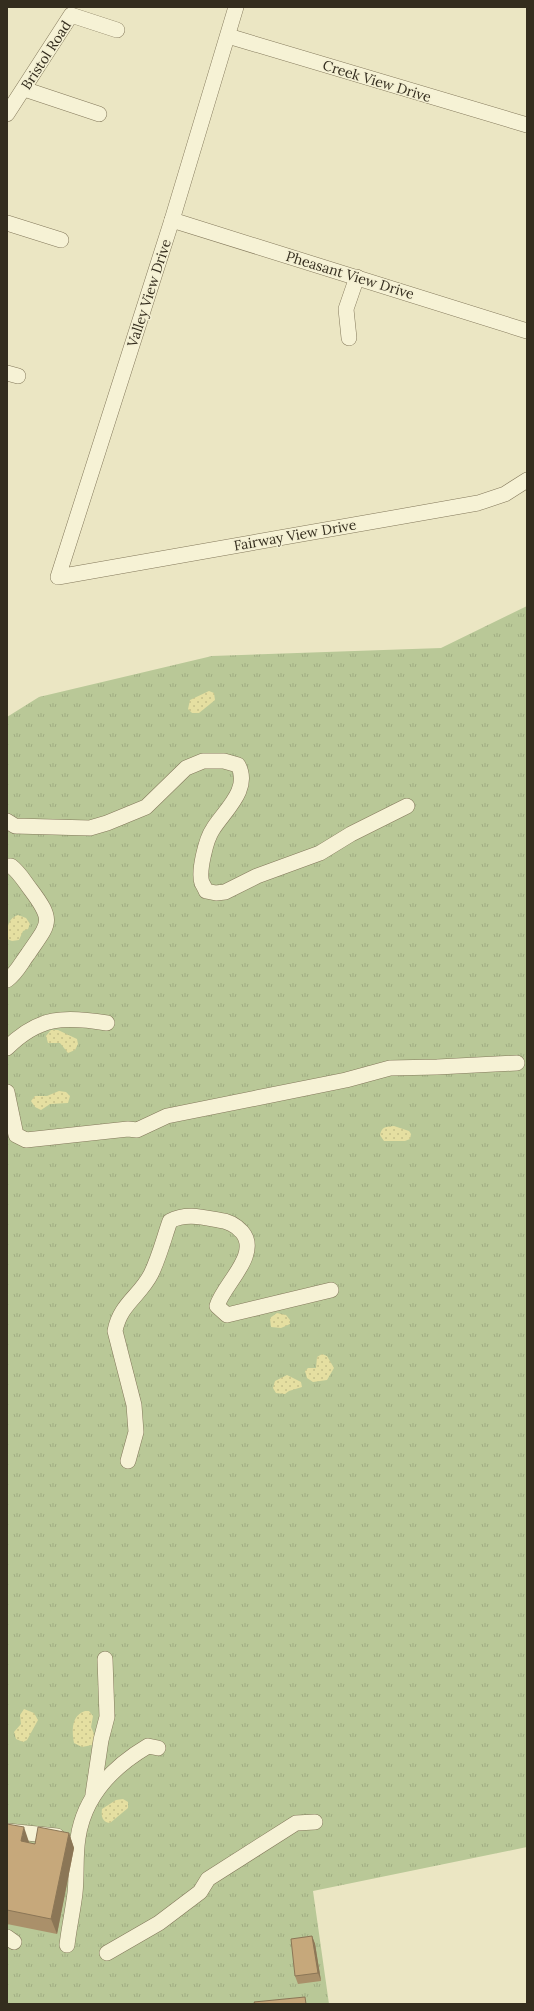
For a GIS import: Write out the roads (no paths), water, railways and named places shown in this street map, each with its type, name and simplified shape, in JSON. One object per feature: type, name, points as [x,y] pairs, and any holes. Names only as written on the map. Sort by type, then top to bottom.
[{"type":"street","name":"Valley View Drive","points":[[58,577],[172,220],[236,7]]},
{"type":"street","name":"Bristol Road","points":[[7,114],[71,15],[117,30]]},
{"type":"street","name":"Creek View Drive","points":[[228,36],[527,125]]},
{"type":"street","points":[[24,89],[99,114]]},
{"type":"street","name":"Pheasant View Drive","points":[[172,220],[527,331]]},
{"type":"street","points":[[7,223],[61,240]]},
{"type":"street","points":[[349,338],[346,309],[357,278]]},
{"type":"street","name":"Fairway View Drive","points":[[58,577],[478,503],[505,494],[527,480]]},
{"type":"street","points":[[7,821],[15,826],[90,828],[107,823],[146,807],[186,768],[203,761],[224,761],[238,765],[242,773],[241,787],[212,830],[203,861],[201,882],[206,891],[216,893],[225,892],[257,876],[320,853],[351,834],[408,806]]},
{"type":"street","points":[[7,866],[11,866],[19,872],[42,904],[47,919],[43,934],[14,975],[7,980]]},
{"type":"street","points":[[7,1048],[26,1033],[50,1020],[76,1018],[107,1022]]},
{"type":"street","points":[[7,1092],[16,1135],[26,1140],[128,1129],[137,1130],[167,1116],[346,1080],[390,1068],[437,1068],[517,1063]]},
{"type":"street","points":[[128,1461],[136,1432],[134,1405],[115,1331],[117,1320],[123,1308],[151,1274],[170,1221],[178,1216],[223,1220],[237,1226],[246,1236],[248,1244],[241,1267],[224,1289],[217,1306],[227,1315],[331,1290]]},
{"type":"street","points":[[66,1945],[75,1893],[78,1837],[94,1794],[101,1740],[108,1717],[105,1659]]},
{"type":"street","points":[[94,1794],[119,1766],[133,1755],[148,1746],[158,1748]]},
{"type":"street","points":[[107,1953],[159,1923],[200,1892],[208,1879],[296,1823],[315,1822]]},
{"type":"street","points":[[7,1831],[78,1837]]}]
